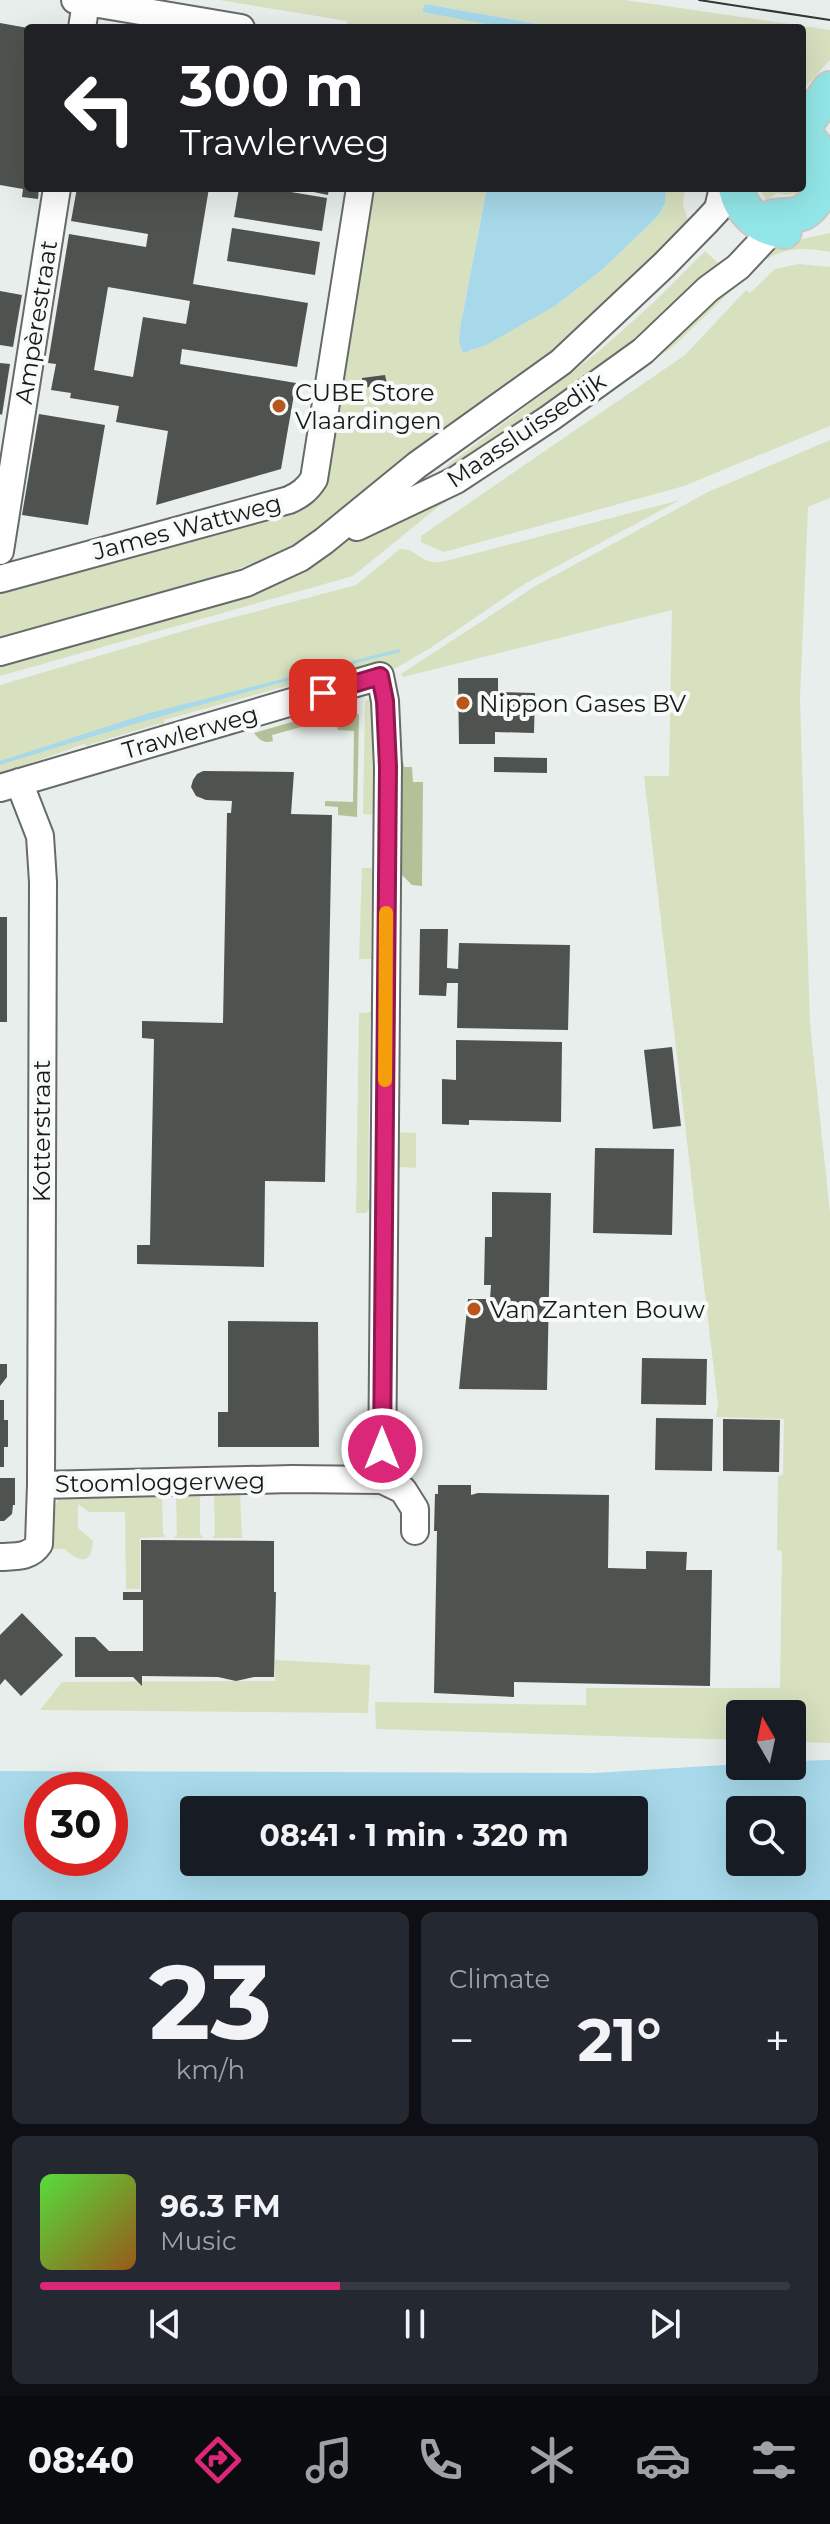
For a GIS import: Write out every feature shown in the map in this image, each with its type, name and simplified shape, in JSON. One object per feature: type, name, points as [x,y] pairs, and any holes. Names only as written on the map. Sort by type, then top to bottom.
[{"type":"main road","points":[[806,102],[830,76]]},
{"type":"main road","points":[[731,192],[750,216],[771,228],[772,217],[793,216],[817,202],[830,89]]},
{"type":"street","points":[[81,10],[205,24]]},
{"type":"street","name":"Ampèrestraat","points":[[0,551],[56,192]]},
{"type":"street","name":"James Wattweg","points":[[0,579],[289,500],[309,487],[314,479],[359,192]]},
{"type":"street","name":"Maassluissedijk","points":[[0,652],[246,583],[300,558],[417,465],[561,362],[664,265],[700,249],[732,211],[730,192]]},
{"type":"street","name":"Maassluissedijk","points":[[324,541],[436,491],[550,418],[643,351],[708,289],[730,260],[771,228]]},
{"type":"street","name":"Trawlerweg","points":[[9,785],[380,676],[385,701],[388,758],[382,1480]]},
{"type":"street","name":"Kotterstraat","points":[[9,785],[40,836],[43,882],[41,1485]]},
{"type":"street","points":[[382,1480],[403,1490],[415,1509],[415,1531]]},
{"type":"street","name":"Stoomloggerweg","points":[[0,1557],[23,1556],[34,1552],[39,1544],[41,1485],[382,1480]]},
{"type":"green space","points":[[219,0],[625,0],[789,24],[538,24],[425,4],[422,12],[486,24],[347,24],[347,21]]},
{"type":"green space","points":[[806,26],[830,30],[830,60],[806,87]]},
{"type":"green space","points":[[373,192],[486,192],[461,323],[471,351],[555,306],[603,269],[658,216],[665,204],[666,192],[684,192],[686,226],[587,331],[300,542],[190,586],[0,641],[0,592],[192,537],[325,477]]},
{"type":"green space","points":[[761,192],[798,192],[792,195],[777,193],[767,201]]},
{"type":"green space","points":[[830,233],[830,252],[790,250],[772,256],[753,268],[769,246]]},
{"type":"green space","points":[[705,251],[718,263],[606,369],[510,439],[421,485],[597,353]]},
{"type":"green space","points":[[799,264],[830,267],[830,426],[684,486],[444,552],[421,542],[421,536],[685,355],[746,290],[750,293],[775,269]]},
{"type":"green space","points":[[734,278],[739,283],[674,346],[535,444],[438,507],[353,576],[0,676],[0,659],[293,569],[360,535]]},
{"type":"green space","points":[[830,440],[830,498],[808,507],[800,699],[810,1024],[830,1213],[830,1743],[806,1742],[806,1700],[726,1700],[726,1740],[376,1729],[375,1702],[586,1705],[586,1688],[780,1688],[782,1551],[777,1550],[778,1476],[783,1475],[784,1419],[716,1417],[718,1405],[644,776],[669,776],[672,610],[403,677],[401,674],[537,585],[708,492]]},
{"type":"green space","points":[[680,500],[526,583],[396,668],[388,671],[368,667],[302,685],[296,690],[294,684],[164,720],[164,726],[158,724],[88,747],[84,744],[0,774],[0,685],[197,627],[356,585],[400,549],[411,551],[430,562],[443,561]]},
{"type":"green space","points":[[370,699],[379,707],[374,801],[380,808],[377,815],[363,814],[365,701]]},
{"type":"green space","points":[[347,706],[359,715],[357,817],[338,815],[338,807],[325,806],[325,801],[353,802],[354,731],[338,730],[334,718],[272,735],[273,741],[270,742],[262,741],[254,733]]},
{"type":"green space","points":[[399,760],[403,761],[404,767],[412,767],[413,782],[423,782],[422,886],[412,885],[396,869]]},
{"type":"green space","points":[[362,868],[372,868],[371,954],[377,954],[374,959],[359,959]]},
{"type":"green space","points":[[374,1012],[376,1017],[370,1018],[368,1200],[372,1201],[372,1207],[366,1213],[356,1213],[359,1013]]},
{"type":"green space","points":[[393,1132],[416,1133],[416,1168],[399,1167],[393,1161]]},
{"type":"green space","points":[[180,1491],[198,1491],[200,1534],[204,1538],[174,1538],[177,1534],[176,1497]]},
{"type":"green space","points":[[218,1491],[240,1491],[242,1538],[212,1538],[215,1534],[214,1497]]},
{"type":"green space","points":[[160,1493],[163,1533],[166,1537],[140,1538],[140,1589],[126,1589],[125,1512],[89,1512],[78,1504],[78,1528],[93,1541],[90,1554],[80,1559],[65,1549],[50,1549],[51,1515],[61,1497]]},
{"type":"green space","points":[[275,1660],[370,1665],[368,1713],[40,1710],[62,1682],[275,1681]]},
{"type":"water","points":[[425,4],[538,24],[486,24],[422,12]]},
{"type":"water","points":[[486,192],[666,192],[665,204],[658,216],[603,269],[555,306],[486,345],[463,353],[459,342]]},
{"type":"water","points":[[399,649],[401,652],[199,705],[0,765],[0,761],[146,714]]},
{"type":"water","points":[[830,1760],[830,1900],[0,1900],[0,1771],[594,1773],[726,1765],[726,1780],[806,1780],[806,1761]]},
{"type":"building","points":[[0,23],[24,27],[24,192],[39,192],[38,199],[22,197],[23,189],[0,185]]},
{"type":"building","points":[[76,192],[208,192],[193,284],[308,303],[297,367],[182,349],[180,364],[296,383],[281,469],[156,505],[168,431],[116,422],[119,406],[70,398],[71,393],[51,390],[56,364],[48,363],[69,234],[146,247],[148,234],[71,221]],"holes":[[[108,287],[190,301],[186,324],[143,317],[133,377],[94,370]]]},
{"type":"building","points":[[238,192],[291,192],[327,198],[322,231],[234,217]]},
{"type":"building","points":[[232,228],[320,242],[315,275],[227,261]]},
{"type":"building","points":[[0,291],[22,295],[13,347],[0,345]]},
{"type":"building","points":[[0,363],[10,364],[2,415],[0,414]]},
{"type":"building","points":[[385,375],[387,384],[363,388],[362,378]]},
{"type":"building","points":[[39,414],[105,425],[88,525],[22,515]]},
{"type":"building","points":[[458,678],[498,678],[498,692],[535,693],[534,733],[495,732],[495,744],[459,744]]},
{"type":"building","points":[[494,757],[547,758],[547,773],[494,772]]},
{"type":"building","points":[[203,771],[294,772],[291,814],[332,815],[325,1182],[265,1181],[264,1267],[137,1264],[137,1245],[150,1245],[154,1039],[142,1038],[142,1021],[223,1023],[227,813],[231,813],[232,801],[206,800],[196,796],[191,787],[197,774]]},
{"type":"building","points":[[0,917],[7,917],[7,1022],[0,1022]]},
{"type":"building","points":[[420,929],[448,929],[447,968],[458,969],[459,943],[570,945],[568,1030],[457,1028],[458,983],[447,983],[446,996],[419,995]]},
{"type":"building","points":[[456,1040],[562,1042],[561,1122],[469,1120],[469,1125],[442,1124],[442,1079],[456,1080]]},
{"type":"building","points":[[672,1047],[681,1126],[653,1129],[644,1050]]},
{"type":"building","points":[[595,1148],[674,1149],[672,1235],[593,1233]]},
{"type":"building","points":[[492,1192],[551,1193],[547,1390],[459,1389],[468,1299],[490,1299],[491,1285],[484,1285],[485,1237],[492,1237]]},
{"type":"building","points":[[228,1321],[318,1322],[319,1447],[218,1447],[218,1412],[228,1412]]},
{"type":"building","points":[[642,1358],[707,1359],[706,1405],[641,1404]]},
{"type":"building","points":[[0,1364],[7,1364],[7,1377],[0,1386]]},
{"type":"building","points":[[0,1400],[4,1400],[4,1420],[8,1420],[4,1467],[0,1467]]},
{"type":"building","points":[[656,1418],[713,1419],[712,1471],[655,1470]]},
{"type":"building","points":[[723,1419],[780,1420],[779,1472],[723,1471]]},
{"type":"building","points":[[0,1478],[15,1478],[15,1505],[12,1514],[4,1521],[0,1521]]},
{"type":"building","points":[[438,1485],[471,1485],[471,1495],[609,1495],[608,1568],[646,1569],[646,1551],[687,1552],[686,1570],[712,1570],[710,1686],[514,1682],[514,1697],[434,1693],[437,1531],[434,1531]]},
{"type":"building","points":[[141,1540],[274,1541],[274,1677],[236,1681],[218,1677],[142,1676],[142,1686],[133,1677],[75,1677],[75,1637],[95,1637],[109,1651],[143,1651],[143,1600],[123,1600],[123,1592],[141,1592]]},
{"type":"building","points":[[22,1613],[63,1655],[21,1696],[5,1679],[0,1685],[0,1635]]},
{"type":"tram line","points":[[699,0],[830,20]]},
{"type":"slow traffic","points":[[385,1080],[386,913]]},
{"type":"place","name":"CUBE Store Vlaardingen","points":[[279,406]]},
{"type":"place","name":"Nippon Gases BV","points":[[463,703]]},
{"type":"place","name":"Van Zanten Bouw","points":[[474,1309]]},
{"type":"route","points":[[323,693],[380,676],[385,701],[388,767],[382,1449]]}]
